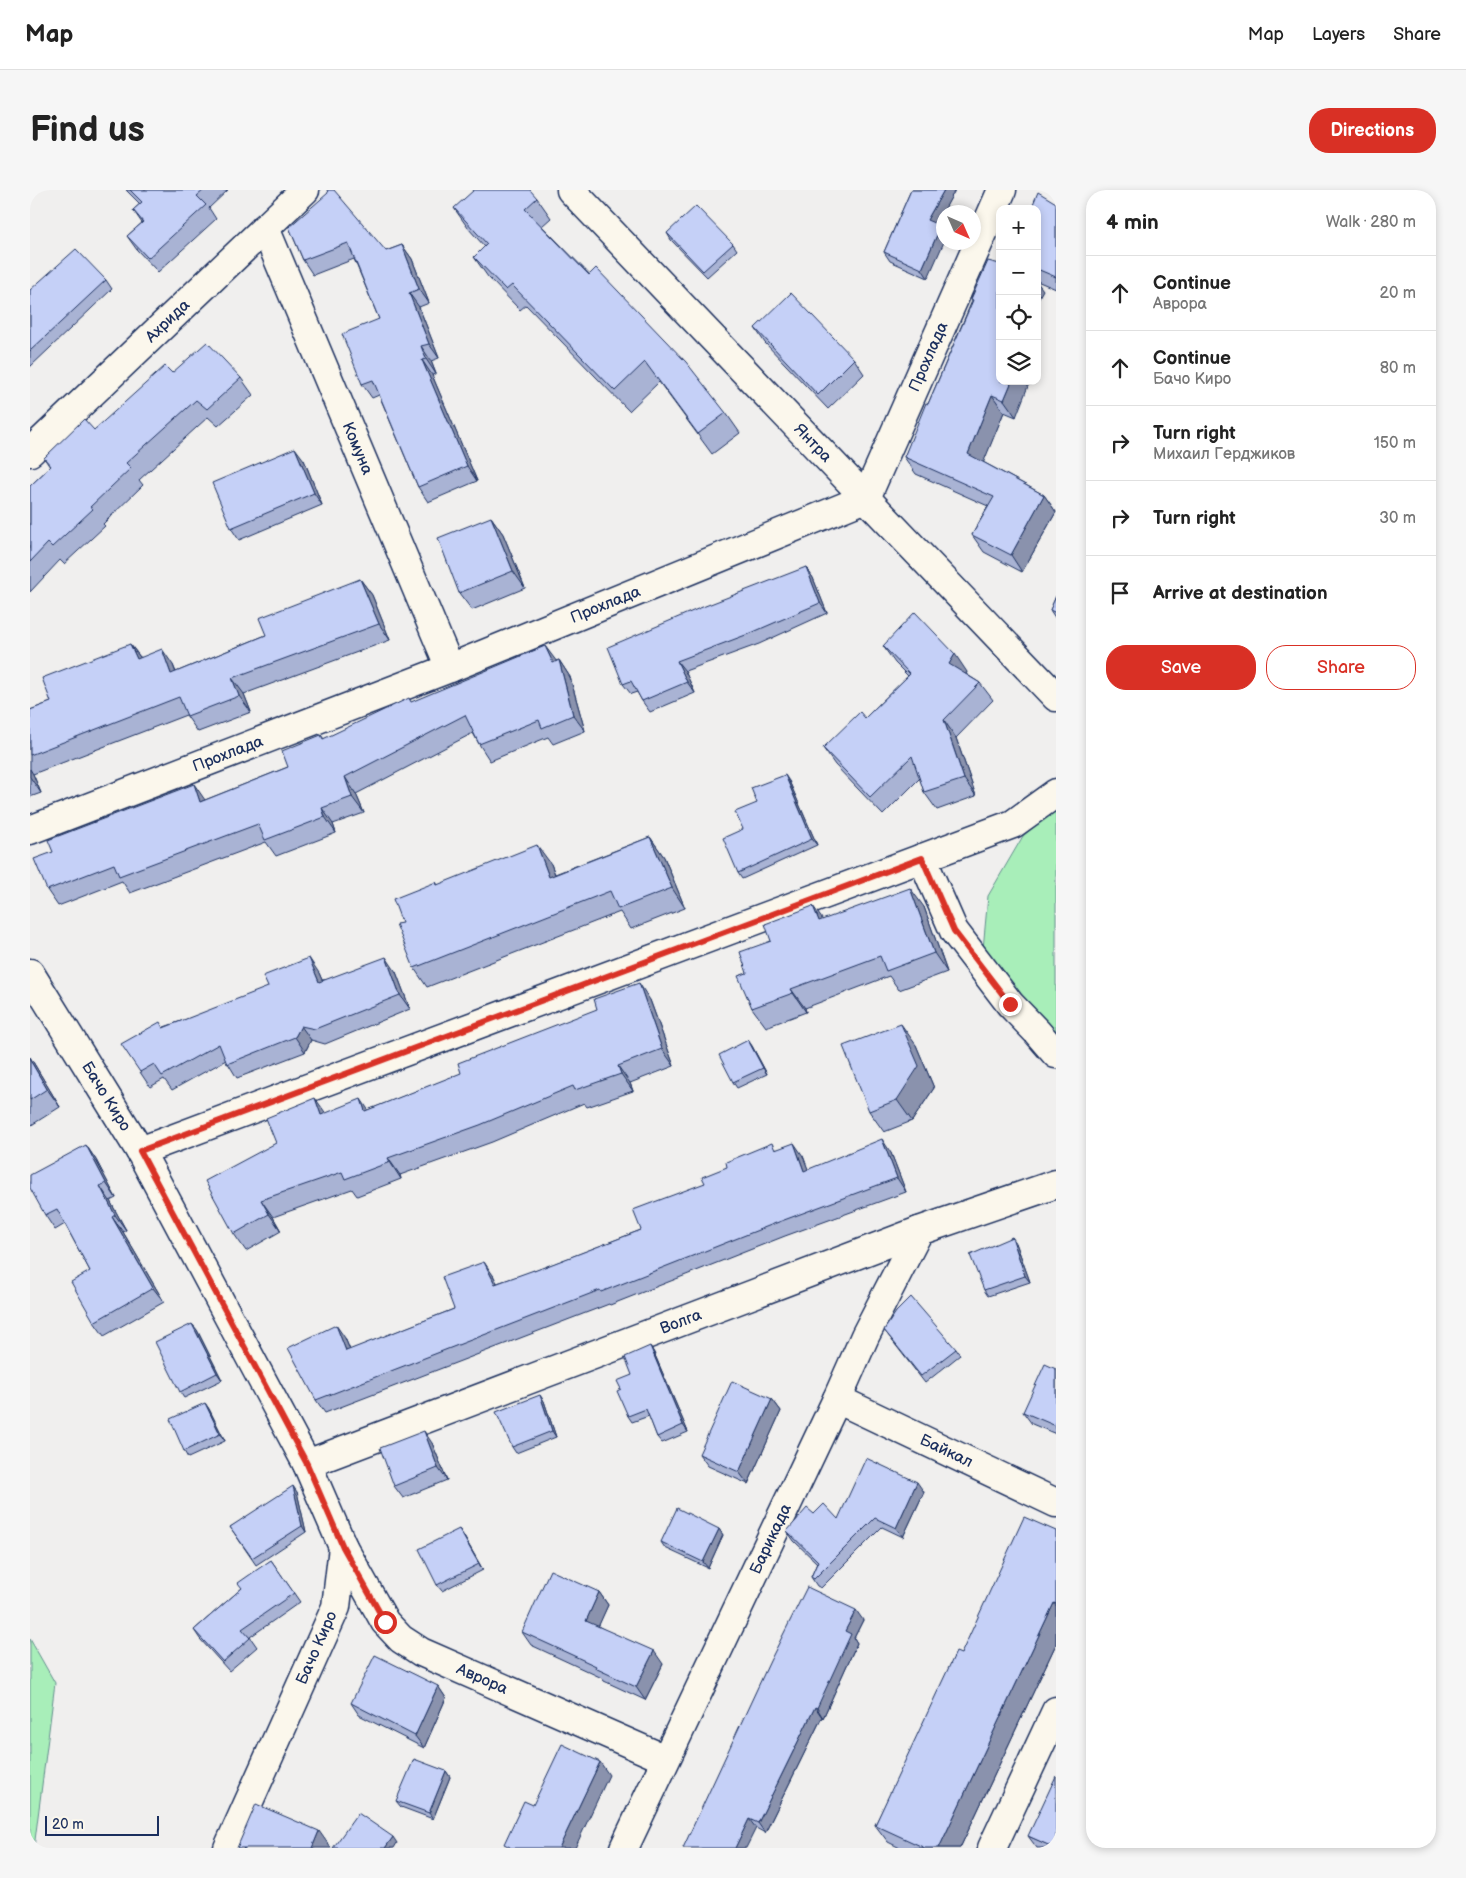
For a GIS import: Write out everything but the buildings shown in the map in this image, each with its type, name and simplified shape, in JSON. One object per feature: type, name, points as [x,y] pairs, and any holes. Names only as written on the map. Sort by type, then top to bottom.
[{"type":"street","name":"Ахрида","points":[[30,452],[305,190]]},
{"type":"street","name":"Янтра","points":[[571,190],[1056,697]]},
{"type":"street","name":"Прохлада","points":[[30,830],[450,668],[866,498],[1002,190]]},
{"type":"street","name":"Комуна","points":[[265,228],[450,668]]},
{"type":"street","points":[[140,1151],[1014,824],[1056,793]]},
{"type":"street","points":[[922,858],[954,931],[1010,1004],[1038,1032],[1056,1054]]},
{"type":"street","name":"Бачо Киро","points":[[30,973],[140,1151],[307,1464],[343,1547],[336,1607],[228,1848]]},
{"type":"street","name":"Волга","points":[[307,1464],[919,1231],[1056,1184]]},
{"type":"street","name":"Барикада","points":[[624,1848],[866,1336],[919,1231]]},
{"type":"street","name":"Байкал","points":[[837,1399],[1056,1502]]},
{"type":"street","name":"Аврора","points":[[343,1547],[385,1622],[401,1639],[420,1652],[665,1759]]},
{"type":"street","points":[[992,1848],[1056,1711]]},
{"type":"green space","points":[[1056,807],[1056,1054],[983,949],[988,896],[1023,836]]},
{"type":"green space","points":[[30,1639],[55,1683],[34,1848],[30,1848]]},
{"type":"route","points":[[385,1622],[343,1547],[307,1464],[140,1151],[922,858],[954,931],[1010,1004]]}]
